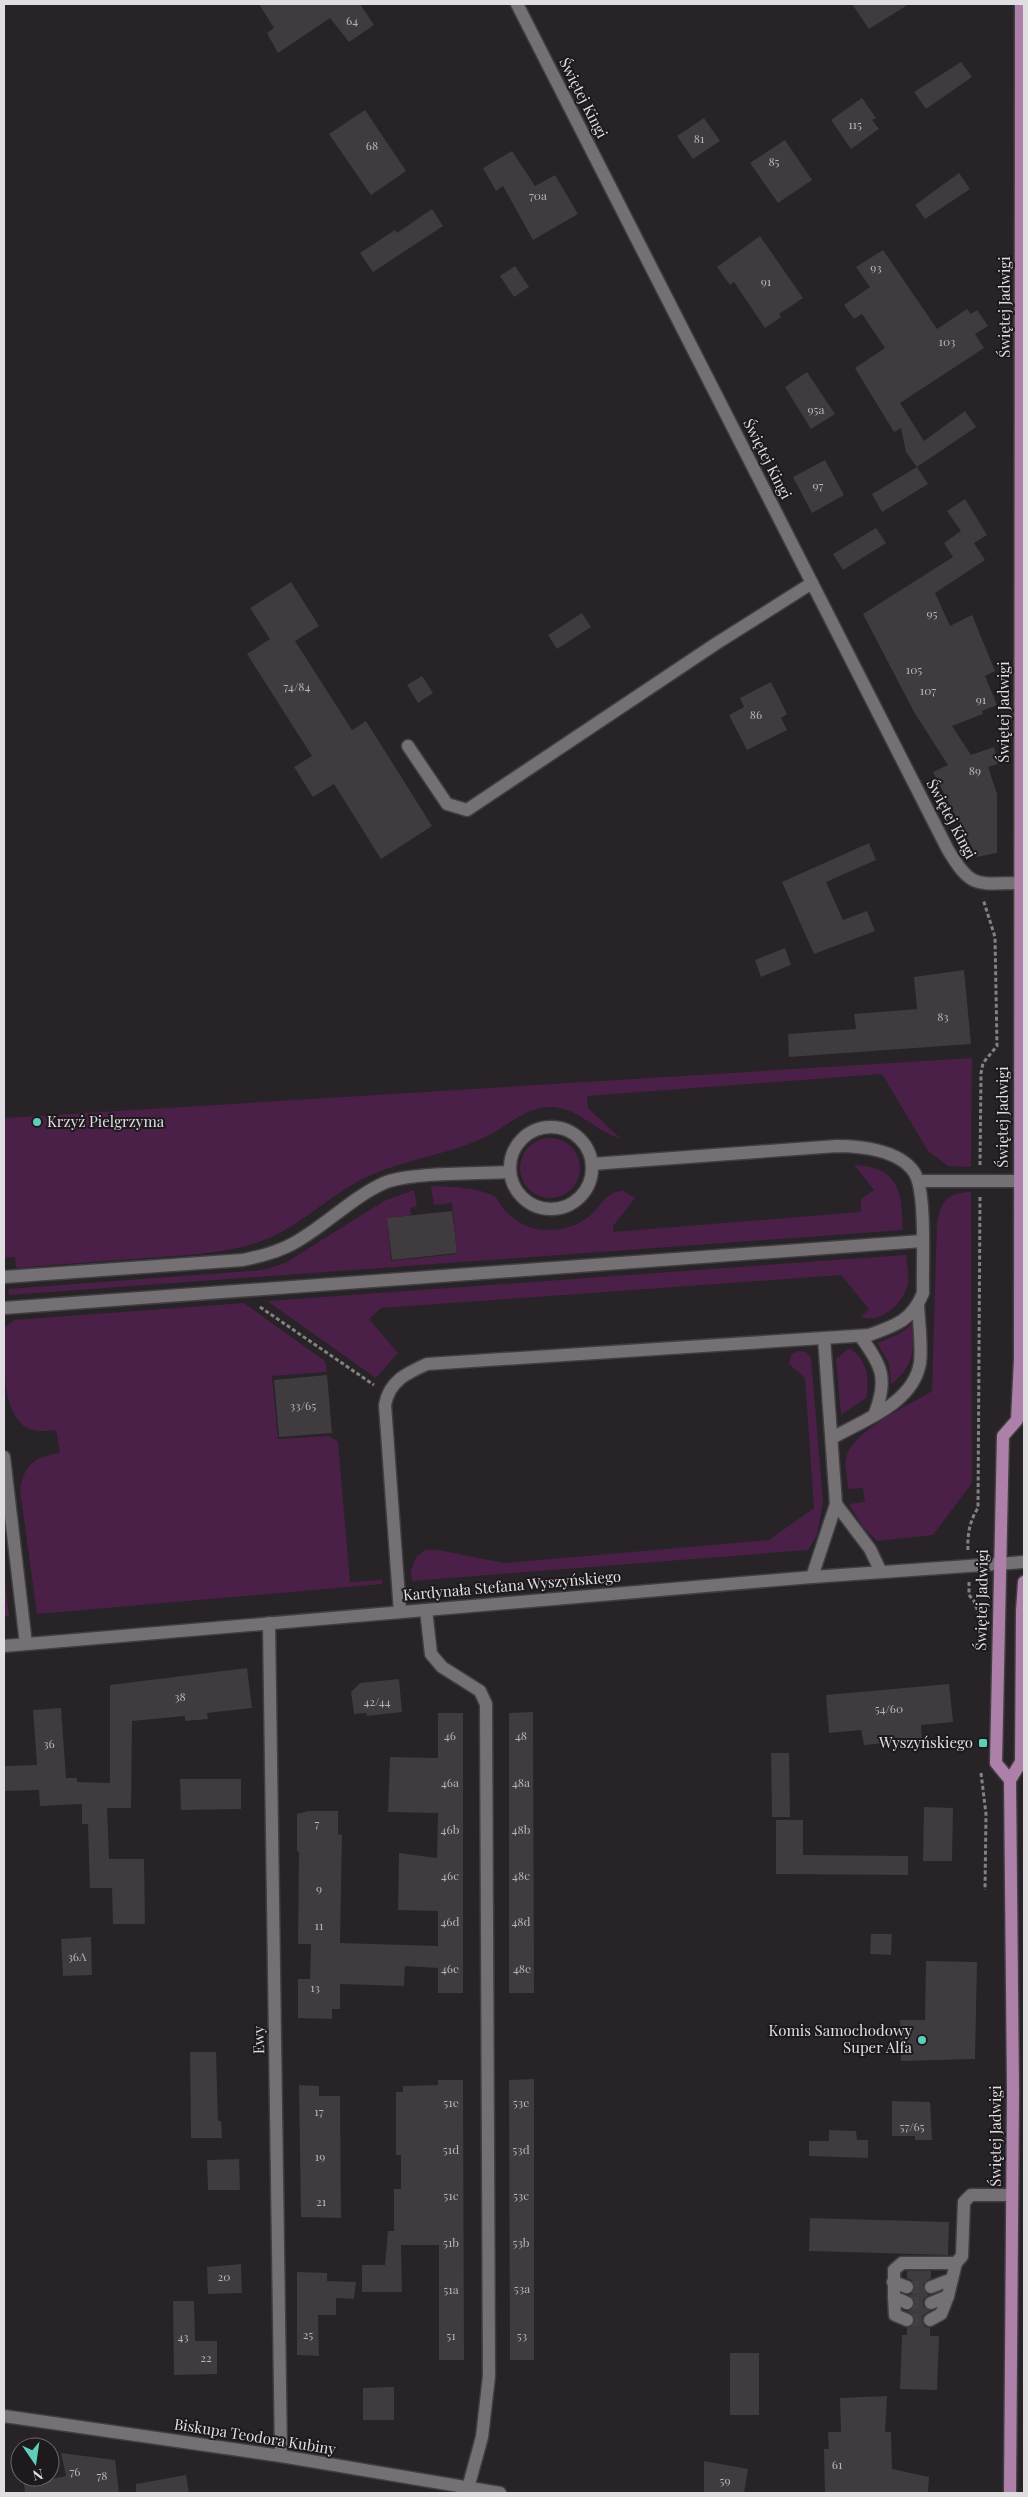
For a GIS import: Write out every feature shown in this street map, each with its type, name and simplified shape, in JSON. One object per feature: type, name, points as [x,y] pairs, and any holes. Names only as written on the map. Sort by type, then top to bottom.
[{"type":"main road","name":"Świętej Jadwigi","points":[[1010,1780],[996,1763],[1003,1436],[1021,1424],[1019,1180],[1022,793],[1021,4]]},
{"type":"main road","name":"Świętej Jadwigi","points":[[1010,2493],[1012,2195],[1010,1780],[1022,1762],[1022,1612],[1024,1582]]},
{"type":"street","name":"Świętej Kingi","points":[[517,4],[948,850],[961,872],[974,881],[982,883],[1020,883]]},
{"type":"street","points":[[408,746],[448,804],[467,810],[717,643],[812,583]]},
{"type":"street","points":[[547,1127],[560,1127],[572,1132],[582,1141],[589,1152],[592,1164],[591,1177],[582,1194],[567,1206],[554,1209],[530,1204],[519,1195],[512,1184],[509,1172],[510,1159],[515,1147],[523,1137],[534,1130],[547,1127]]},
{"type":"street","points":[[400,1612],[386,1405],[387,1394],[398,1379],[427,1364],[869,1336],[902,1322],[918,1305],[923,1293],[921,1192],[919,1181],[914,1171],[902,1161],[866,1146],[837,1146],[592,1164]]},
{"type":"street","points":[[4,1277],[244,1260],[270,1254],[294,1243],[368,1191],[385,1183],[405,1178],[509,1172]]},
{"type":"street","points":[[919,1181],[1019,1180]]},
{"type":"street","points":[[4,1308],[922,1242]]},
{"type":"street","points":[[832,1438],[901,1398],[912,1384],[920,1363],[918,1305]]},
{"type":"street","points":[[860,1336],[879,1365],[882,1380],[882,1393],[875,1413]]},
{"type":"street","points":[[812,1577],[836,1504],[824,1338]]},
{"type":"street","points":[[4,1457],[26,1644]]},
{"type":"street","points":[[836,1504],[868,1546],[882,1572]]},
{"type":"street","name":"Kardynała Stefana Wyszyńskiego","points":[[4,1646],[812,1577],[1024,1562]]},
{"type":"street","points":[[426,1610],[431,1654],[442,1667],[480,1692],[486,1704],[489,2376],[482,2436],[468,2488]]},
{"type":"street","name":"Ewy","points":[[269,1623],[282,2456]]},
{"type":"street","points":[[930,2320],[941,2314],[948,2296],[956,2263],[962,2256],[964,2202],[971,2195],[1012,2195]]},
{"type":"street","points":[[907,2320],[895,2315],[894,2270],[902,2263],[956,2263]]},
{"type":"street","points":[[931,2287],[952,2279]]},
{"type":"street","points":[[893,2282],[907,2288]]},
{"type":"street","points":[[931,2303],[948,2296]]},
{"type":"street","points":[[894,2297],[907,2303]]},
{"type":"street","name":"Biskupa Teodora Kubiny","points":[[4,2416],[282,2456],[500,2493]]},
{"type":"path","points":[[968,1542],[974,1515],[978,1508],[981,1073],[983,1062],[998,1046],[995,937],[984,907],[982,883]]},
{"type":"path","points":[[280,1321],[387,1394]]},
{"type":"path","points":[[969,1590],[969,1595],[979,1611]]},
{"type":"path","points":[[985,1890],[986,1814]]},
{"type":"shaded area","points":[[972,1058],[971,1167],[948,1166],[928,1151],[882,1074],[587,1096],[588,1108],[620,1138],[567,1110],[548,1107],[528,1112],[491,1134],[467,1145],[392,1167],[363,1179],[284,1231],[253,1244],[201,1254],[16,1268],[15,1257],[4,1258],[4,1118]]},
{"type":"shaded area","points":[[544,1138],[556,1138],[567,1143],[575,1151],[580,1162],[578,1180],[567,1193],[556,1198],[544,1198],[533,1193],[525,1185],[520,1174],[520,1162],[525,1151],[533,1143]]},
{"type":"shaded area","points":[[854,1165],[869,1167],[889,1176],[899,1193],[903,1230],[9,1295],[8,1289],[263,1270],[285,1263],[384,1201],[414,1190],[417,1207],[410,1208],[411,1215],[387,1218],[391,1261],[457,1254],[452,1203],[434,1205],[431,1186],[464,1188],[490,1194],[496,1198],[506,1212],[515,1220],[526,1226],[544,1230],[565,1228],[577,1224],[589,1217],[609,1195],[623,1191],[635,1198],[613,1226],[613,1232],[861,1212],[861,1199],[874,1190]]},
{"type":"shaded area","points":[[971,1192],[972,1483],[933,1535],[877,1541],[863,1527],[849,1504],[865,1502],[863,1488],[848,1489],[846,1458],[859,1438],[870,1428],[932,1391],[937,1223],[946,1200],[956,1194]]},
{"type":"shaded area","points":[[906,1255],[908,1283],[902,1297],[884,1315],[868,1319],[861,1317],[869,1309],[841,1275],[381,1308],[369,1319],[398,1353],[376,1378],[267,1301]]},
{"type":"shaded area","points":[[244,1303],[325,1361],[327,1372],[272,1376],[278,1439],[329,1436],[338,1442],[350,1582],[382,1580],[382,1584],[37,1614],[20,1490],[24,1474],[32,1463],[44,1457],[60,1453],[56,1430],[39,1431],[29,1429],[20,1422],[13,1411],[8,1398],[4,1368],[4,1328],[14,1320]]},
{"type":"shaded area","points":[[912,1324],[913,1342],[911,1358],[904,1372],[891,1384],[889,1363],[877,1343],[899,1334]]},
{"type":"shaded area","points":[[848,1349],[851,1349],[861,1359],[866,1371],[868,1384],[866,1398],[841,1415],[836,1359]]},
{"type":"shaded area","points":[[798,1351],[806,1352],[811,1357],[823,1502],[817,1535],[808,1550],[412,1581],[411,1570],[417,1556],[426,1550],[438,1550],[504,1563],[769,1540],[814,1508],[805,1378],[789,1364],[791,1355]]},
{"type":"shaded area","points":[[4,1576],[9,1616],[4,1617]]},
{"type":"building","points":[[259,4],[360,4],[374,25],[349,42],[330,18],[278,53],[267,33],[274,28]]},
{"type":"building","points":[[852,4],[909,4],[869,29]]},
{"type":"building","points":[[961,62],[972,77],[926,109],[914,92]]},
{"type":"building","points":[[862,98],[876,118],[872,120],[879,129],[851,149],[831,120]]},
{"type":"building","points":[[365,110],[406,171],[371,195],[329,134]]},
{"type":"building","points":[[704,118],[720,141],[693,159],[677,136]]},
{"type":"building","points":[[785,140],[812,180],[778,203],[750,163]]},
{"type":"building","points":[[512,151],[535,186],[555,175],[578,214],[533,240],[503,186],[496,191],[483,168]]},
{"type":"building","points":[[959,173],[970,189],[925,219],[915,205]]},
{"type":"building","points":[[432,209],[443,226],[373,272],[360,253],[395,230],[397,233]]},
{"type":"building","points":[[760,236],[803,298],[779,314],[781,317],[765,328],[734,282],[730,285],[717,267]]},
{"type":"building","points":[[883,250],[937,329],[967,309],[971,314],[977,310],[988,326],[975,334],[984,348],[900,403],[924,441],[965,411],[976,427],[917,467],[906,452],[901,428],[894,432],[855,368],[885,348],[862,314],[854,319],[844,305],[870,287],[856,267]]},
{"type":"building","points":[[515,266],[529,287],[514,297],[500,276]]},
{"type":"building","points":[[807,372],[835,414],[811,429],[785,387]]},
{"type":"building","points":[[825,460],[844,495],[812,513],[793,477]]},
{"type":"building","points":[[917,467],[928,484],[882,512],[872,494]]},
{"type":"building","points":[[965,499],[987,535],[974,543],[985,560],[935,593],[950,626],[972,615],[995,671],[985,676],[997,705],[982,711],[983,714],[952,726],[971,755],[994,747],[998,764],[988,767],[997,794],[997,853],[977,857],[933,772],[948,765],[914,712],[863,614],[953,557],[944,543],[961,531],[947,511]]},
{"type":"building","points":[[876,528],[886,543],[843,570],[833,554]]},
{"type":"building","points":[[291,582],[319,626],[295,641],[352,730],[366,721],[432,826],[381,859],[334,784],[313,797],[294,767],[312,756],[247,654],[270,639],[250,608]]},
{"type":"building","points":[[582,613],[591,627],[557,649],[548,635]]},
{"type":"building","points":[[422,676],[433,693],[418,703],[407,685]]},
{"type":"building","points":[[771,682],[787,714],[781,718],[787,730],[747,750],[729,715],[744,707],[740,698]]},
{"type":"building","points":[[869,843],[876,860],[826,882],[843,920],[867,911],[875,931],[814,954],[782,882]]},
{"type":"building","points":[[785,948],[791,965],[761,977],[755,960]]},
{"type":"building","points":[[964,970],[971,1044],[789,1057],[788,1034],[856,1029],[854,1014],[917,1009],[914,977]]},
{"type":"building","points":[[452,1211],[457,1253],[392,1260],[387,1218]]},
{"type":"building","points":[[327,1375],[332,1433],[279,1437],[274,1380]]},
{"type":"building","points":[[247,1668],[252,1708],[207,1713],[208,1719],[185,1721],[185,1716],[132,1721],[131,1808],[107,1808],[109,1859],[144,1859],[145,1924],[113,1924],[112,1888],[90,1888],[88,1824],[82,1824],[82,1804],[40,1806],[39,1790],[4,1791],[4,1766],[37,1765],[33,1710],[61,1708],[66,1778],[77,1778],[77,1782],[110,1783],[110,1685]]},
{"type":"building","points":[[399,1679],[402,1712],[367,1716],[366,1713],[354,1714],[351,1692],[360,1683]]},
{"type":"building","points":[[949,1684],[953,1722],[921,1725],[922,1740],[864,1745],[861,1730],[829,1733],[826,1695]]},
{"type":"building","points":[[533,1712],[534,1993],[509,1993],[509,1713]]},
{"type":"building","points":[[438,1713],[463,1713],[463,1993],[438,1993],[438,1968],[405,1966],[404,1986],[340,1984],[340,2009],[332,2009],[332,2019],[298,2018],[298,1979],[310,1979],[311,1944],[298,1944],[299,1852],[297,1851],[297,1814],[308,1811],[338,1811],[338,1834],[342,1835],[340,1943],[438,1946],[438,1911],[398,1910],[399,1853],[437,1858],[438,1813],[388,1812],[390,1757],[438,1758]]},
{"type":"building","points":[[771,1753],[789,1753],[790,1817],[772,1817]]},
{"type":"building","points":[[180,1779],[241,1779],[241,1809],[181,1810]]},
{"type":"building","points":[[924,1807],[953,1808],[952,1861],[923,1861]]},
{"type":"building","points":[[776,1820],[803,1820],[803,1855],[908,1856],[908,1875],[776,1874]]},
{"type":"building","points":[[871,1934],[892,1934],[891,1955],[870,1954]]},
{"type":"building","points":[[91,1937],[92,1975],[63,1976],[61,1939]]},
{"type":"building","points":[[926,1961],[977,1962],[975,2059],[901,2061],[900,2020],[925,2020]]},
{"type":"building","points":[[190,2052],[216,2052],[218,2121],[221,2121],[222,2138],[191,2138]]},
{"type":"building","points":[[534,2079],[534,2360],[510,2360],[509,2080]]},
{"type":"building","points":[[438,2080],[463,2080],[464,2360],[439,2360],[439,2245],[401,2245],[402,2292],[362,2292],[362,2265],[385,2265],[388,2231],[394,2231],[394,2189],[401,2189],[401,2155],[396,2155],[396,2092],[403,2092],[403,2086],[438,2085]]},
{"type":"building","points":[[299,2085],[319,2086],[319,2096],[340,2096],[341,2218],[301,2217]]},
{"type":"building","points":[[892,2101],[930,2102],[932,2140],[915,2140],[915,2136],[892,2136]]},
{"type":"building","points":[[829,2130],[856,2131],[857,2140],[868,2140],[868,2158],[809,2156],[809,2141],[829,2141]]},
{"type":"building","points":[[239,2159],[240,2190],[208,2190],[207,2160]]},
{"type":"building","points":[[810,2218],[949,2222],[948,2255],[809,2251]]},
{"type":"building","points":[[241,2264],[242,2293],[208,2294],[207,2267]]},
{"type":"building","points":[[907,2271],[931,2271],[931,2278],[923,2286],[929,2295],[924,2298],[923,2306],[930,2311],[923,2315],[922,2320],[925,2327],[930,2328],[930,2336],[939,2336],[937,2390],[900,2389],[902,2335],[907,2335],[907,2328],[912,2326],[915,2319],[907,2311],[912,2309],[915,2303],[909,2295],[913,2293],[915,2286],[913,2281],[907,2278]]},
{"type":"building","points":[[297,2272],[327,2273],[327,2281],[356,2282],[354,2299],[336,2298],[336,2315],[318,2315],[319,2356],[297,2355]]},
{"type":"building","points":[[173,2301],[194,2301],[195,2341],[217,2341],[217,2374],[174,2375]]},
{"type":"building","points":[[730,2353],[759,2353],[759,2415],[730,2415]]},
{"type":"building","points":[[394,2387],[394,2420],[363,2420],[363,2388]]},
{"type":"building","points":[[887,2396],[885,2432],[891,2432],[892,2469],[929,2477],[928,2493],[825,2493],[824,2449],[829,2449],[828,2432],[841,2432],[840,2398]]},
{"type":"building","points":[[61,2453],[115,2460],[119,2493],[25,2493],[24,2487],[60,2487],[60,2477],[66,2476]]},
{"type":"building","points":[[704,2461],[748,2469],[744,2493],[704,2493]]},
{"type":"building","points":[[186,2475],[189,2493],[136,2493],[136,2484]]},
{"type":"tunnel","points":[[907,2287],[931,2287]]},
{"type":"tunnel","points":[[907,2303],[931,2303]]},
{"type":"tunnel","points":[[907,2320],[930,2320]]},
{"type":"place","name":"Krzyż Pielgrzyma","points":[[37,1122]]},
{"type":"place","name":"Wyszyńskiego","points":[[983,1743]]},
{"type":"place","name":"Komis Samochodowy Super Alfa","points":[[922,2040]]}]
